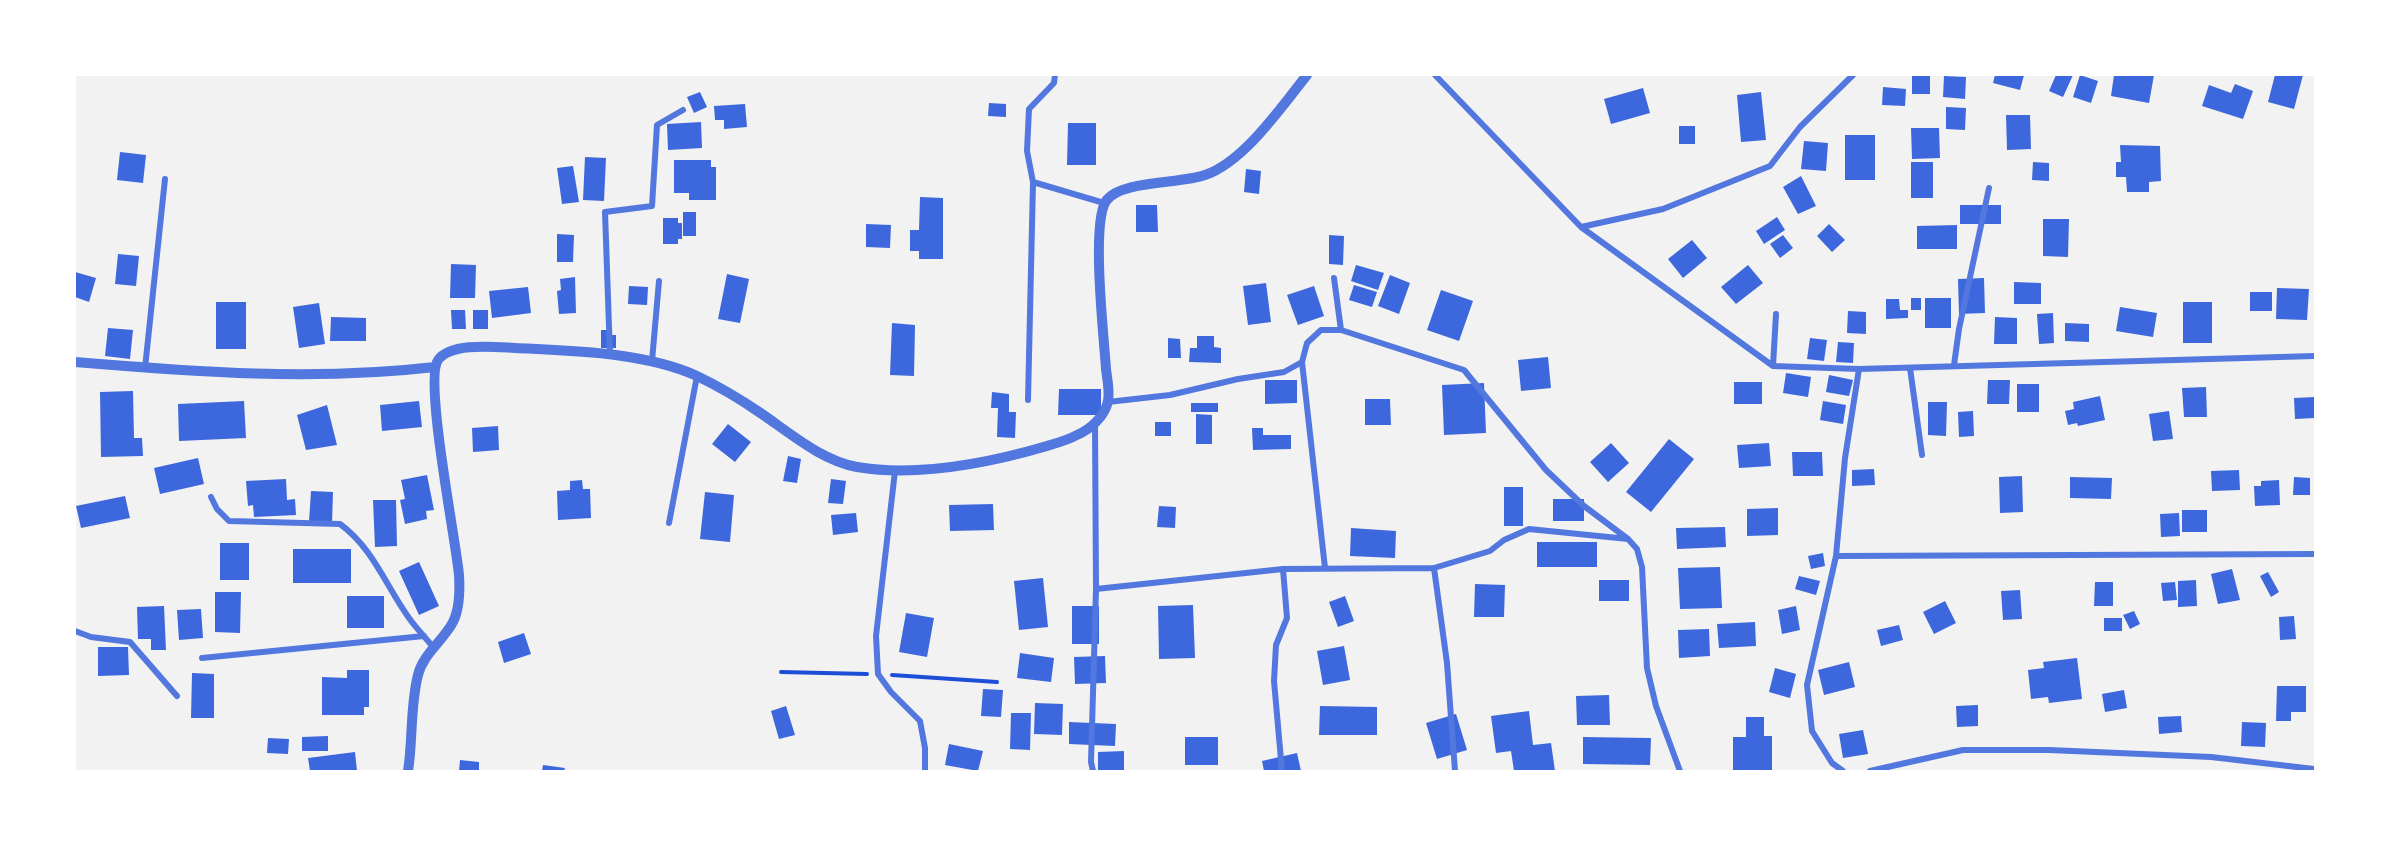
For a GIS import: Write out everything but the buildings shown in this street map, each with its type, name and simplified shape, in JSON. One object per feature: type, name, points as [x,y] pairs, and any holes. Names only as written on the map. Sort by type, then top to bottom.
[{"type":"street","points":[[1028,400],[1033,182],[1027,151],[1029,110],[1054,84],[1055,75]]},
{"type":"street","points":[[408,771],[418,671],[433,647],[452,625],[459,605],[459,576],[434,385],[435,367],[439,359],[451,351],[486,347],[563,350],[652,361],[697,376],[756,409],[834,461],[895,471],[925,469],[1011,456],[1074,437],[1095,424],[1108,402],[1100,264],[1100,225],[1104,203],[1113,195],[1127,189],[1204,176],[1220,168],[1239,154],[1308,75]]},
{"type":"street","points":[[1435,75],[1581,227],[1773,366],[1859,369],[2315,356]]},
{"type":"street","points":[[1581,227],[1664,209],[1770,166],[1800,127],[1853,75]]},
{"type":"street","points":[[610,356],[605,212],[652,206],[657,125],[683,110]]},
{"type":"street","points":[[145,368],[165,179]]},
{"type":"street","points":[[1033,182],[1104,203]]},
{"type":"street","points":[[1954,365],[1959,329],[1989,188]]},
{"type":"street","points":[[1334,278],[1341,330]]},
{"type":"street","points":[[652,361],[659,281]]},
{"type":"street","points":[[1773,366],[1776,314]]},
{"type":"street","points":[[1325,568],[1302,362],[1307,343],[1321,330],[1341,330],[1464,370],[1546,470],[1584,506],[1628,539],[1637,549],[1642,567],[1647,668],[1656,706],[1680,771]]},
{"type":"street","points":[[75,362],[292,376],[346,375],[435,367]]},
{"type":"street","points":[[1108,402],[1170,395],[1238,379],[1284,372],[1302,362]]},
{"type":"street","points":[[1910,368],[1922,455]]},
{"type":"street","points":[[1843,771],[1832,763],[1812,731],[1807,685],[1836,556],[1845,458],[1859,369]]},
{"type":"street","points":[[669,523],[697,376]]},
{"type":"street","points":[[1093,771],[1091,762],[1096,590],[1095,424]]},
{"type":"street","points":[[895,471],[876,636],[878,674],[891,692],[920,721],[925,748],[925,771]]},
{"type":"street","points":[[211,497],[217,509],[229,521],[340,524],[353,534],[378,566],[409,618],[433,647]]},
{"type":"street","points":[[1096,590],[1283,569],[1434,568],[1490,550],[1504,540],[1529,529],[1628,539]]},
{"type":"street","points":[[1836,556],[2315,554]]},
{"type":"street","points":[[1434,568],[1447,663],[1455,771]]},
{"type":"street","points":[[1282,771],[1274,681],[1276,645],[1287,618],[1283,569]]},
{"type":"street","points":[[75,631],[91,637],[130,642],[177,696]]},
{"type":"street","points":[[201,658],[424,636]]},
{"type":"street","points":[[1870,771],[1963,750],[2049,750],[2211,757],[2314,769]]}]
